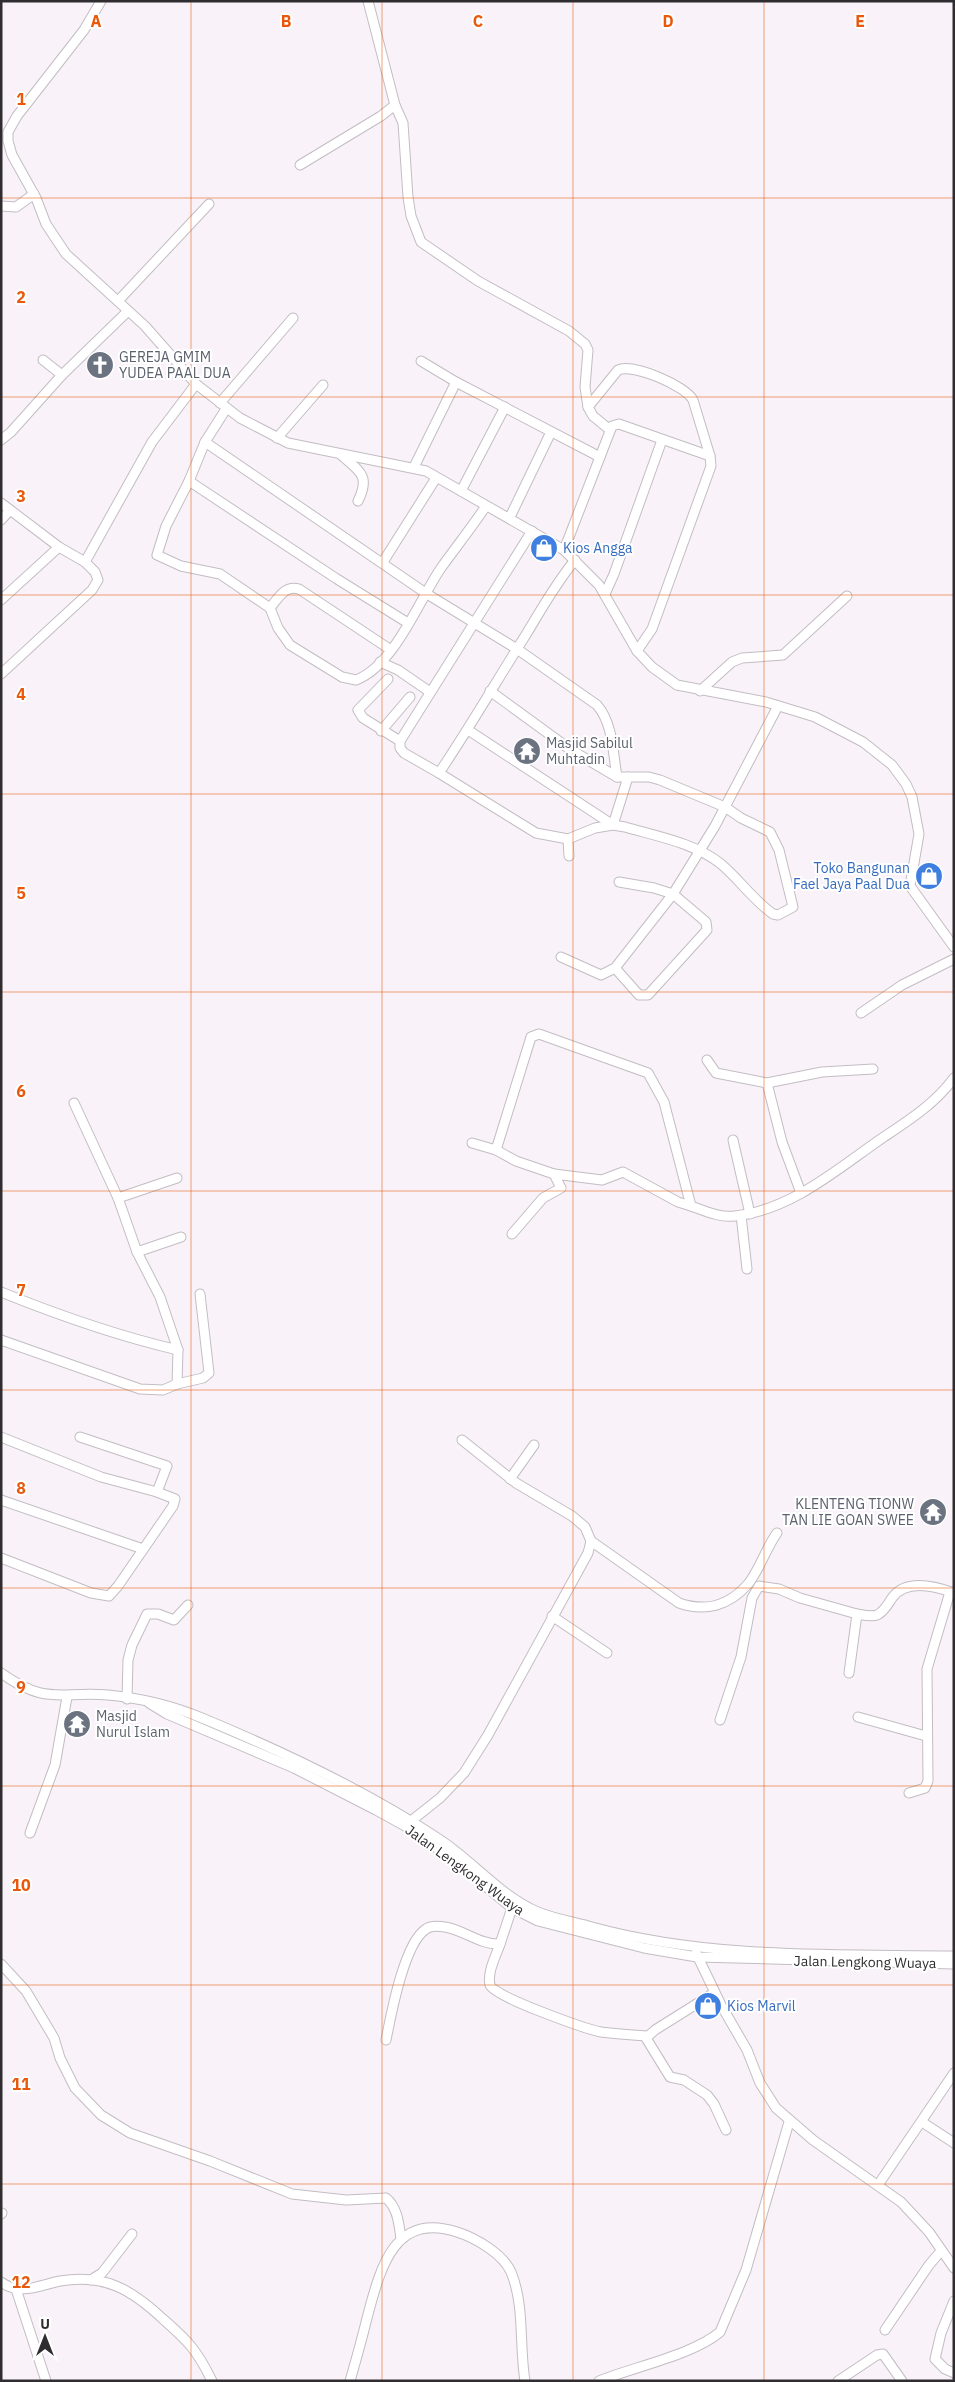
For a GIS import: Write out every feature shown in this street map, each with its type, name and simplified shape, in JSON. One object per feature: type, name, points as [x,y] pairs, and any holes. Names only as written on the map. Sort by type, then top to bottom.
[{"type":"street","points":[[101,1],[84,30],[12,125],[8,141],[12,155],[34,194],[46,224],[66,254],[118,301],[175,358],[196,384],[223,406],[288,443],[414,467],[510,517],[564,550],[594,579],[605,594],[637,652],[652,667],[677,685],[700,691],[766,702],[815,717],[863,742],[892,765],[906,784],[917,813],[919,834],[910,886],[954,947]]},
{"type":"street","points":[[368,1],[395,105],[403,122],[408,197],[411,216],[421,242],[478,281],[569,332],[585,344],[588,350],[585,387],[588,407],[593,416],[610,430]]},
{"type":"street","points":[[300,165],[382,116],[395,105]]},
{"type":"street","points":[[1,125],[12,125]]},
{"type":"street","points":[[1,206],[16,207],[34,194]]},
{"type":"street","points":[[118,301],[209,204]]},
{"type":"street","points":[[1,440],[11,432],[62,375],[128,311]]},
{"type":"street","points":[[293,318],[223,406],[166,526],[157,555],[181,566],[220,574],[270,608],[278,628],[290,645],[342,677],[356,680],[380,662],[391,650],[427,594],[441,568],[486,506]]},
{"type":"street","points":[[43,360],[62,375]]},
{"type":"street","points":[[421,361],[456,382],[600,457]]},
{"type":"street","points":[[588,407],[618,370],[624,368],[632,368],[676,385],[689,393],[693,400],[710,456],[711,466],[652,629],[637,652]]},
{"type":"street","points":[[414,467],[456,382]]},
{"type":"street","points":[[85,562],[152,442],[196,384]]},
{"type":"street","points":[[277,438],[323,385]]},
{"type":"street","points":[[461,491],[505,408]]},
{"type":"street","points":[[564,550],[612,426],[619,424],[710,456]]},
{"type":"street","points":[[510,517],[551,432]]},
{"type":"street","points":[[605,594],[662,440]]},
{"type":"street","points":[[205,442],[383,562],[427,594],[517,649],[598,705],[604,712],[617,777]]},
{"type":"street","points":[[340,454],[364,478],[365,487],[358,501]]},
{"type":"street","points":[[383,562],[436,478]]},
{"type":"street","points":[[189,481],[337,579],[408,623]]},
{"type":"street","points":[[1,503],[59,547],[85,562],[95,572],[98,580],[46,634],[1,674]]},
{"type":"street","points":[[1,520],[10,510]]},
{"type":"street","points":[[532,531],[400,741],[400,748],[404,753],[521,825],[536,832],[568,839],[595,828],[613,825]]},
{"type":"street","points":[[1,600],[59,547]]},
{"type":"street","points":[[439,773],[468,730],[490,691],[564,573],[575,560]]},
{"type":"street","points":[[270,608],[287,589],[292,587],[299,589],[391,650]]},
{"type":"street","points":[[700,691],[732,662],[742,658],[783,655],[847,596]]},
{"type":"street","points":[[380,662],[398,670],[430,692]]},
{"type":"street","points":[[388,679],[358,710],[363,718],[400,741]]},
{"type":"street","points":[[468,730],[613,825],[700,850],[720,863],[748,894],[773,914],[778,915],[794,907],[774,837],[770,832],[748,822],[724,807],[660,780],[649,777],[617,777],[571,750],[490,691]]},
{"type":"street","points":[[382,731],[410,697]]},
{"type":"street","points":[[561,957],[601,976],[615,968],[673,894],[700,850],[778,706]]},
{"type":"street","points":[[613,825],[628,777]]},
{"type":"street","points":[[568,839],[569,856]]},
{"type":"street","points":[[615,968],[640,995],[648,995],[706,932],[706,922],[673,894],[654,888],[619,882]]},
{"type":"street","points":[[861,1013],[902,985],[954,959]]},
{"type":"street","points":[[496,1150],[531,1037],[539,1034],[648,1073],[664,1102],[691,1206]]},
{"type":"street","points":[[707,1060],[716,1072],[767,1082],[822,1072],[873,1068]]},
{"type":"street","points":[[472,1142],[496,1150],[516,1161],[554,1174],[606,1180],[622,1172],[678,1202],[718,1215],[746,1214],[801,1193],[919,1114],[954,1078]]},
{"type":"street","points":[[767,1082],[782,1142],[801,1193]]},
{"type":"street","points":[[74,1103],[118,1198],[137,1252],[160,1296],[178,1350],[177,1384]]},
{"type":"street","points":[[733,1140],[746,1214],[747,1269]]},
{"type":"street","points":[[512,1234],[542,1198],[561,1188],[554,1174]]},
{"type":"street","points":[[118,1198],[177,1178]]},
{"type":"street","points":[[137,1252],[182,1236]]},
{"type":"street","points":[[1,1292],[69,1318],[147,1343],[178,1350]]},
{"type":"street","points":[[1,1340],[140,1389],[163,1390],[177,1384],[203,1378],[209,1373],[200,1294]]},
{"type":"street","points":[[1,1437],[101,1476],[175,1499],[173,1506],[118,1586],[109,1596],[104,1597],[1,1558]]},
{"type":"street","points":[[80,1438],[167,1466],[157,1492]]},
{"type":"street","points":[[462,1440],[510,1479],[572,1516],[585,1527],[591,1540],[679,1603],[694,1608],[707,1609],[726,1601],[749,1584],[777,1533]]},
{"type":"street","points":[[510,1479],[534,1445]]},
{"type":"street","points":[[1,1500],[143,1549]]},
{"type":"street","points":[[411,1821],[440,1798],[464,1773],[538,1645],[588,1552],[591,1540]]},
{"type":"street","points":[[720,1720],[741,1657],[752,1598],[759,1586],[779,1589],[800,1598],[857,1614],[877,1615],[902,1590],[914,1586],[942,1589],[952,1593],[927,1669],[926,1736],[928,1781],[925,1788],[910,1793]]},
{"type":"street","points":[[127,1699],[128,1660],[132,1645],[147,1614],[158,1614],[174,1620],[188,1606]]},
{"type":"street","points":[[849,1673],[857,1614]]},
{"type":"street","points":[[552,1616],[607,1653]]},
{"type":"street","name":"Jalan Lengkong Wuaya","points":[[1,1673],[17,1684],[38,1693],[67,1696],[102,1695],[169,1705],[294,1758],[411,1821],[442,1840],[515,1899],[538,1912],[696,1952],[744,1951],[954,1956]]},
{"type":"street","points":[[30,1833],[55,1765],[67,1696]]},
{"type":"street","name":"Jalan Lengkong Wuaya","points":[[149,1703],[167,1714],[294,1768],[398,1822],[451,1858],[512,1908],[538,1921],[644,1948],[954,1964]]},
{"type":"street","points":[[858,1717],[926,1736]]},
{"type":"street","points":[[512,1908],[490,1970],[489,1984],[494,1991],[521,2004],[600,2031],[647,2036],[714,1993]]},
{"type":"street","points":[[386,2040],[403,1972],[412,1947],[425,1929],[434,1926],[446,1927],[491,1945],[500,1944]]},
{"type":"street","points":[[696,1952],[714,1993],[747,2050],[765,2090],[776,2108],[789,2122],[901,2202],[929,2232],[954,2268]]},
{"type":"street","points":[[1,1964],[26,1991],[54,2038],[60,2058],[75,2088],[101,2115],[130,2133],[210,2161],[292,2194],[346,2200],[386,2198],[392,2204],[397,2215],[401,2239]]},
{"type":"street","points":[[647,2036],[647,2041],[668,2075],[684,2080],[707,2095],[714,2104],[726,2130]]},
{"type":"street","points":[[878,2185],[953,2077]]},
{"type":"street","points":[[599,2381],[678,2353],[713,2338],[720,2332],[746,2270],[789,2122]]},
{"type":"street","points":[[922,2122],[954,2143]]},
{"type":"street","points":[[350,2381],[378,2277],[388,2255],[401,2239],[417,2229],[428,2226],[443,2227],[478,2242],[504,2262],[510,2270],[517,2291],[525,2381]]},
{"type":"street","points":[[91,2280],[102,2273],[132,2234]]},
{"type":"street","points":[[885,2330],[929,2265],[941,2251]]},
{"type":"street","points":[[1,2282],[16,2289],[59,2282],[91,2280],[105,2282],[131,2292],[190,2343],[212,2381]]},
{"type":"street","points":[[16,2289],[46,2381]]},
{"type":"street","points":[[954,2301],[941,2333],[935,2360],[945,2369],[954,2373]]},
{"type":"street","points":[[838,2381],[877,2355],[883,2354],[902,2381]]},
{"type":"place","name":"GEREJA GMIM YUDEA PAAL DUA","points":[[100,365]]},
{"type":"place","name":"Kios Angga","points":[[544,548]]},
{"type":"place","name":"Masjid Sabilul Muhtadin","points":[[527,751]]},
{"type":"place","name":"Toko Bangunan Fael Jaya Paal Dua","points":[[929,876]]},
{"type":"place","name":"KLENTENG TIONW TAN LIE GOAN SWEE","points":[[933,1512]]},
{"type":"place","name":"Masjid Nurul Islam","points":[[77,1724]]},
{"type":"place","name":"Kios Marvil","points":[[708,2006]]}]
